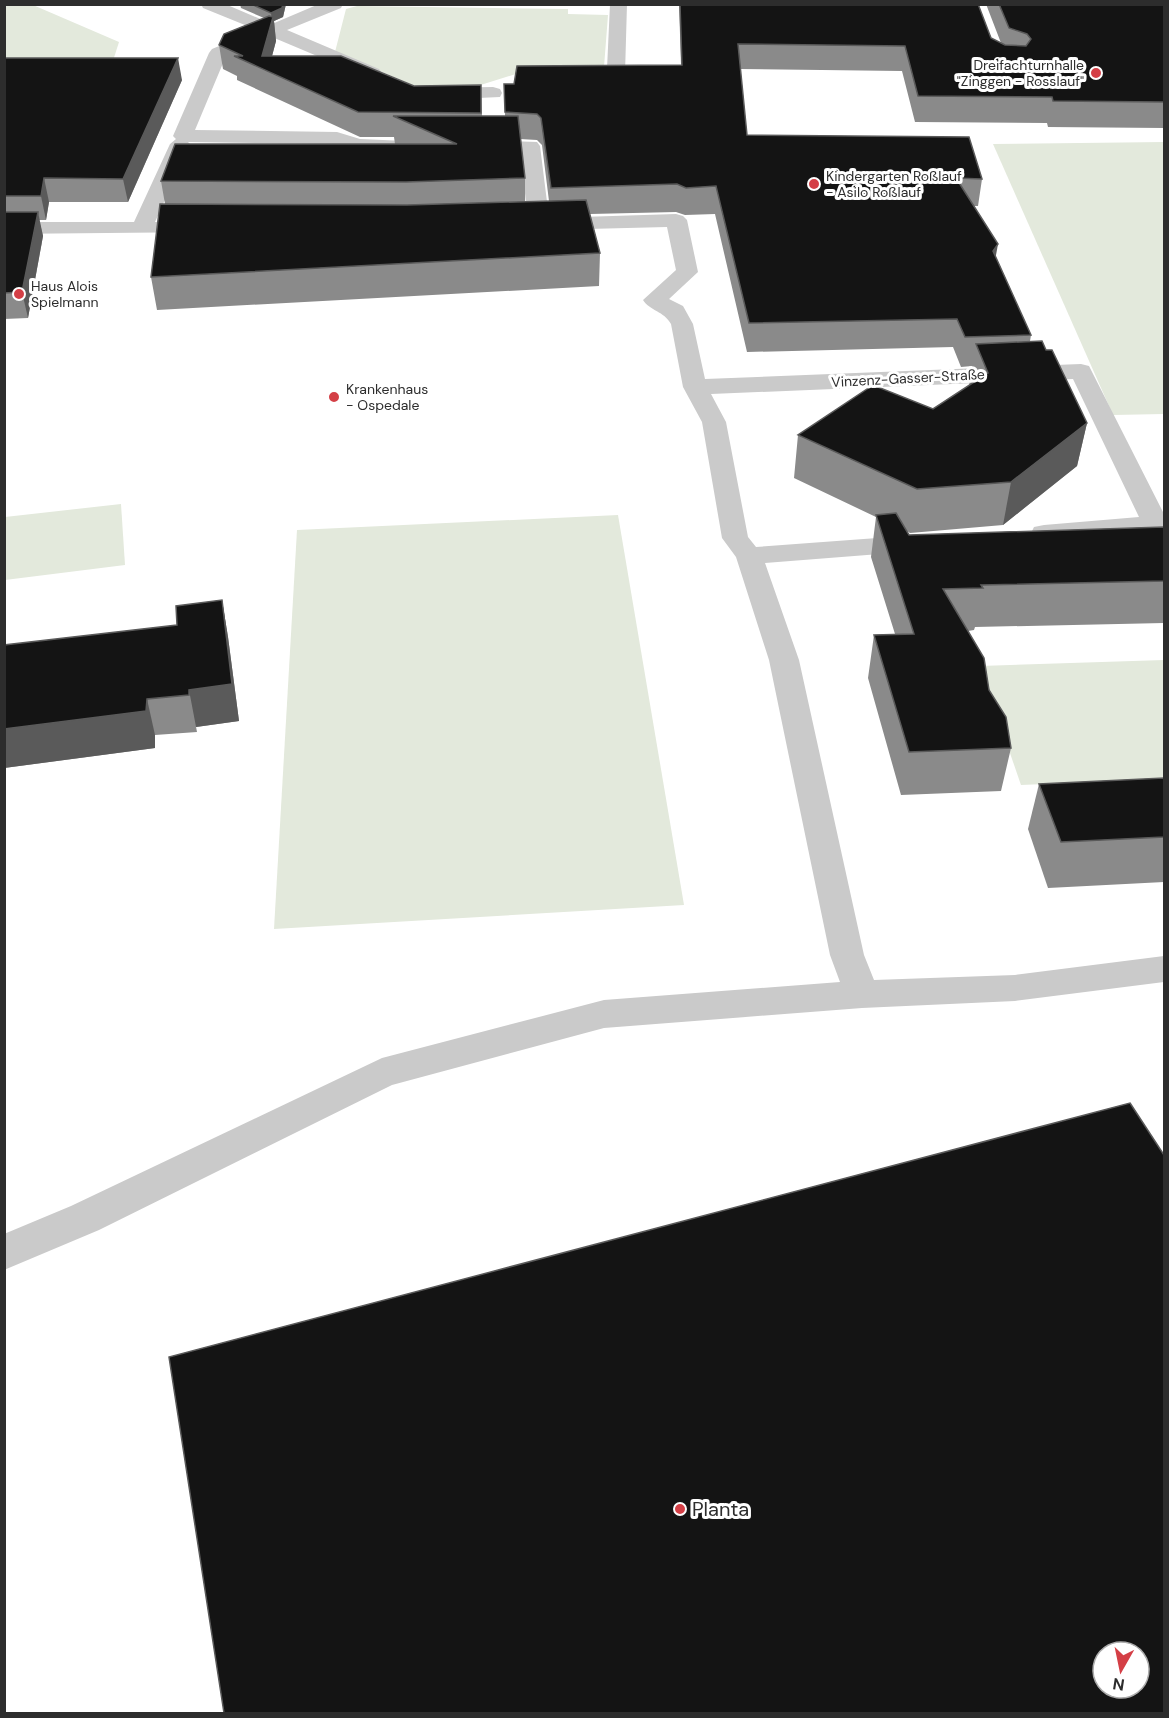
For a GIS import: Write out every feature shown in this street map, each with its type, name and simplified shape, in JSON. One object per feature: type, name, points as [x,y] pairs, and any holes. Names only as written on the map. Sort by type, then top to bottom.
[{"type":"street","points":[[209,4],[234,10],[390,81]]},
{"type":"street","points":[[142,228],[218,53],[335,4]]},
{"type":"street","points":[[560,78],[616,74],[619,4]]},
{"type":"street","points":[[422,94],[493,93],[515,84]]},
{"type":"street","points":[[493,93],[494,146]]},
{"type":"street","points":[[183,136],[337,138],[358,145],[415,146]]},
{"type":"street","points":[[460,146],[530,146],[539,224]]},
{"type":"street","points":[[515,225],[676,220],[687,272],[654,300],[675,311],[682,324],[695,387],[714,422],[735,538],[749,556],[784,660],[847,955],[862,994]]},
{"type":"street","points":[[4,228],[107,234],[142,228],[223,228]]},
{"type":"street","name":"Vinzenz-Gasser-Straße","points":[[695,387],[1081,371],[1156,524],[1017,535]]},
{"type":"street","points":[[749,556],[947,541]]},
{"type":"street","points":[[4,1253],[86,1218],[382,1073],[604,1014],[862,994],[1015,988],[1164,969]]},
{"type":"shaded area","points":[[5,5],[33,5],[119,42],[111,67],[5,66]]},
{"type":"shaded area","points":[[357,6],[568,9],[568,14],[608,15],[604,67],[522,72],[471,88],[422,89],[335,52],[346,9]]},
{"type":"shaded area","points":[[1164,142],[1164,414],[1113,415],[993,144]]},
{"type":"shaded area","points":[[121,504],[125,565],[5,580],[5,517]]},
{"type":"shaded area","points":[[618,515],[684,905],[274,929],[297,530]]},
{"type":"shaded area","points":[[1164,660],[1164,779],[1021,785],[980,666]]},
{"type":"building","points":[[251,4],[283,4],[282,8],[271,13]]},
{"type":"building","points":[[680,4],[978,4],[991,38],[1005,45],[1026,46],[1031,39],[1027,34],[1009,28],[999,4],[1164,4],[1164,102],[1053,101],[1052,97],[918,96],[905,46],[738,44],[747,135],[969,137],[982,179],[956,178],[998,244],[993,251],[1031,335],[965,337],[957,319],[749,323],[716,186],[686,188],[677,184],[551,188],[541,118],[537,114],[505,112],[504,84],[514,84],[517,66],[682,65]]},
{"type":"building","points":[[269,16],[273,17],[262,56],[341,56],[414,86],[481,85],[481,113],[358,112],[234,56],[243,56],[219,45],[224,34]]},
{"type":"building","points":[[4,58],[178,58],[123,179],[44,178],[41,196],[4,196]]},
{"type":"building","points":[[393,116],[518,116],[525,178],[406,182],[161,181],[175,144],[457,144]]},
{"type":"building","points":[[586,200],[600,253],[151,277],[160,204],[407,205]]},
{"type":"building","points":[[4,212],[38,212],[22,292],[4,293]]},
{"type":"building","points":[[1042,341],[1046,350],[1052,350],[1087,423],[1011,482],[917,489],[798,435],[873,385],[933,409],[988,373],[976,344]]},
{"type":"building","points":[[896,513],[909,535],[1164,527],[1164,581],[981,585],[983,588],[943,589],[984,658],[989,690],[1006,717],[1011,748],[909,752],[874,635],[914,634],[876,515]]},
{"type":"building","points":[[222,600],[232,684],[189,690],[189,695],[147,699],[146,711],[4,729],[4,645],[177,625],[176,606]]},
{"type":"building","points":[[1164,778],[1164,837],[1061,842],[1039,784]]},
{"type":"building","name":"Planta","points":[[1130,1103],[1164,1155],[1164,1713],[224,1713],[169,1357]]},
{"type":"place","name":"Dreifachturnhalle \"Zinggen - Rosslauf\"","points":[[1096,73]]},
{"type":"place","name":"Kindergarten Roßlauf - Asilo Roßlauf","points":[[814,184]]},
{"type":"place","name":"Haus Alois Spielmann","points":[[19,294]]},
{"type":"place","name":"Krankenhaus - Ospedale","points":[[334,397]]},
{"type":"place","name":"Planta","points":[[680,1509]]}]
